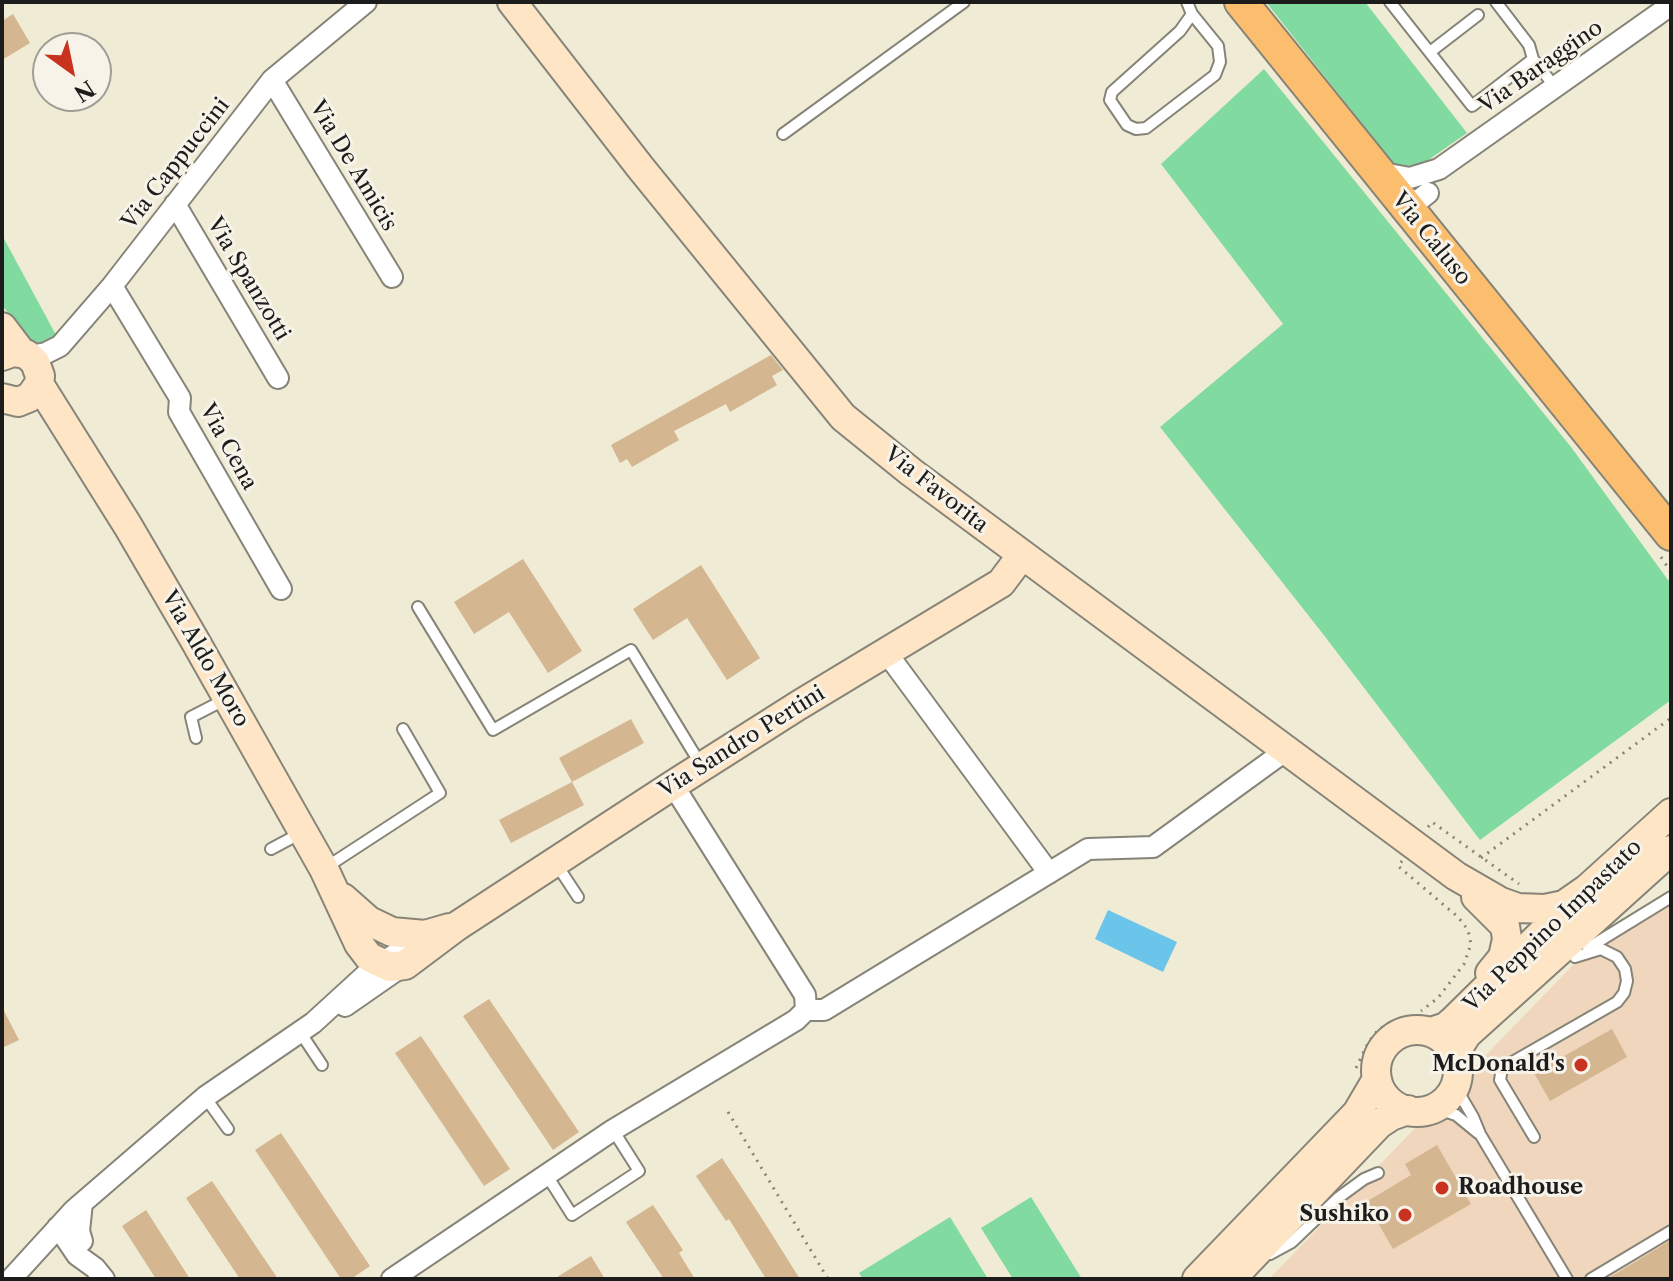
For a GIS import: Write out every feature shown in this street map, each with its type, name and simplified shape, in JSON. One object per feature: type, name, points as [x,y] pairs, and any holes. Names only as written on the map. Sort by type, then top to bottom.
[{"type":"main road","name":"Via Caluso","points":[[1241,2],[1377,172],[1423,194],[1623,475],[1671,549]]},
{"type":"main road","name":"Via Caluso","points":[[1623,475],[1671,534]]},
{"type":"street","name":"Via Cappuccini","points":[[18,355],[46,353],[60,346],[112,286],[272,80],[366,2]]},
{"type":"street","name":"Via Favorita","points":[[512,2],[650,179],[843,417],[911,472],[1456,876],[1501,902],[1518,908],[1545,909],[1564,905],[1587,889]]},
{"type":"street","name":"Via Baraggino","points":[[1423,194],[1555,87],[1671,5]]},
{"type":"street","name":"Via De Amicis","points":[[272,80],[392,277]]},
{"type":"street","name":"Via Spanzotti","points":[[175,204],[278,378]]},
{"type":"street","name":"Via Cena","points":[[112,286],[180,398],[179,412],[281,589]]},
{"type":"street","points":[[2,327],[18,355],[39,369],[17,400]]},
{"type":"street","name":"Via Aldo Moro","points":[[17,400],[53,417],[72,436],[128,526],[359,926],[369,957],[388,967]]},
{"type":"street","name":"Via Sandro Pertini","points":[[388,967],[457,926],[673,785],[1001,583],[1022,555]]},
{"type":"street","points":[[886,652],[1049,873]]},
{"type":"street","points":[[403,1276],[546,1174],[796,1020],[806,1010],[824,1010],[1088,849],[1153,847],[1285,751]]},
{"type":"street","points":[[673,785],[805,995],[806,1010]]},
{"type":"street","name":"Via Peppino Impastato","points":[[1424,1031],[1446,1027],[1453,1021],[1587,889],[1671,813]]},
{"type":"street","name":"Via Peppino Impastato","points":[[1457,1070],[1460,1045],[1467,1034],[1671,850]]},
{"type":"street","name":"Via Favorita","points":[[1424,1031],[1443,1019],[1503,957],[1507,939],[1505,926],[1456,876]]},
{"type":"street","points":[[352,987],[358,956],[359,926],[425,935],[457,926]]},
{"type":"street","points":[[306,1027],[350,1004],[425,935]]},
{"type":"street","points":[[11,1279],[82,1203],[205,1097],[306,1027],[352,987],[388,967]]},
{"type":"street","points":[[1197,1279],[1357,1113],[1366,1076],[1377,1064],[1390,1040],[1403,1032],[1424,1031],[1442,1038],[1451,1048],[1457,1070],[1449,1097],[1421,1109],[1391,1116],[1379,1124],[1234,1276]]},
{"type":"street","points":[[1366,1076],[1389,1101],[1421,1109]]},
{"type":"street","points":[[80,1248],[82,1203]]},
{"type":"street","points":[[58,1227],[100,1273]]},
{"type":"street","points":[[35,1251],[80,1248]]},
{"type":"lane","points":[[783,134],[964,2]]},
{"type":"lane","points":[[1187,2],[1192,14],[1218,46],[1220,62],[1215,75],[1146,128],[1136,129],[1127,125],[1110,100],[1112,92],[1180,31],[1192,14]]},
{"type":"lane","points":[[1390,2],[1472,106],[1533,59]]},
{"type":"lane","points":[[1496,2],[1529,45],[1533,59],[1555,87]]},
{"type":"lane","points":[[1430,52],[1478,15]]},
{"type":"lane","points":[[418,607],[493,730],[631,650],[702,767]]},
{"type":"lane","points":[[196,738],[191,717],[227,698]]},
{"type":"lane","points":[[328,877],[440,793],[403,729]]},
{"type":"lane","points":[[271,849],[303,831]]},
{"type":"lane","points":[[554,861],[578,897]]},
{"type":"lane","points":[[1517,988],[1575,957],[1671,897]]},
{"type":"lane","points":[[1534,1137],[1500,1080],[1502,1068],[1617,1002],[1624,993],[1627,981],[1625,969],[1617,957],[1601,949],[1575,957]]},
{"type":"lane","points":[[306,1027],[322,1065]]},
{"type":"lane","points":[[1457,1070],[1459,1093],[1480,1134],[1567,1279]]},
{"type":"lane","points":[[205,1097],[228,1129]]},
{"type":"lane","points":[[1421,1109],[1456,1115],[1480,1134]]},
{"type":"lane","points":[[546,1174],[572,1215],[626,1180],[639,1171],[613,1130]]},
{"type":"lane","points":[[1234,1276],[1292,1242],[1338,1198],[1378,1173]]},
{"type":"lane","points":[[1591,1279],[1671,1231]]},
{"type":"path","points":[[1481,858],[1671,718]]},
{"type":"path","points":[[1366,1076],[1360,1056],[1378,1030],[1418,1014],[1438,998],[1464,964],[1471,944],[1468,930],[1458,917],[1398,866],[1432,822],[1522,885]]},
{"type":"path","points":[[728,1112],[828,1279]]},
{"type":"shaded area","points":[[1671,894],[1671,1279],[1269,1279],[1606,931]]},
{"type":"green space","points":[[1266,2],[1365,2],[1467,133],[1424,163],[1401,167],[1393,163]]},
{"type":"green space","points":[[1264,69],[1571,447],[1671,584],[1671,700],[1480,840],[1160,427],[1283,324],[1161,164]]},
{"type":"green space","points":[[2,235],[56,335],[36,349],[2,305]]},
{"type":"green space","points":[[1031,1197],[1082,1279],[1013,1279],[981,1228]]},
{"type":"green space","points":[[950,1217],[988,1279],[863,1279],[859,1273]]},
{"type":"water","points":[[1108,910],[1177,942],[1163,972],[1095,939]]},
{"type":"building","points":[[13,14],[30,43],[2,60],[2,21]]},
{"type":"building","points":[[771,355],[783,370],[772,376],[777,385],[730,412],[726,404],[674,431],[679,440],[632,467],[627,459],[620,463],[611,445]]},
{"type":"building","points":[[523,559],[582,651],[548,673],[509,612],[474,634],[454,602]]},
{"type":"building","points":[[701,565],[760,658],[727,680],[687,618],[653,640],[633,609]]},
{"type":"building","points":[[631,719],[644,743],[572,782],[559,758]]},
{"type":"building","points":[[572,782],[584,805],[511,843],[499,820]]},
{"type":"building","points":[[489,999],[579,1132],[553,1150],[463,1016]]},
{"type":"building","points":[[2,1007],[19,1040],[2,1048]]},
{"type":"building","name":"McDonald's","points":[[1612,1029],[1627,1057],[1550,1101],[1534,1073]]},
{"type":"building","points":[[421,1036],[510,1169],[484,1186],[395,1053]]},
{"type":"building","points":[[281,1133],[370,1266],[351,1279],[341,1279],[255,1150]]},
{"type":"building","points":[[1437,1145],[1471,1204],[1393,1249],[1366,1202],[1411,1175],[1405,1164]]},
{"type":"building","points":[[722,1158],[800,1279],[766,1279],[729,1219],[726,1221],[696,1176]]},
{"type":"building","points":[[212,1181],[278,1279],[240,1279],[186,1198]]},
{"type":"building","points":[[653,1205],[683,1250],[679,1253],[695,1279],[664,1279],[626,1222]]},
{"type":"building","points":[[146,1210],[190,1279],[156,1279],[122,1226]]},
{"type":"building","points":[[1671,1240],[1671,1279],[1607,1279],[1635,1262]]},
{"type":"building","points":[[591,1256],[605,1279],[554,1279]]},
{"type":"place","name":"McDonald's","points":[[1581,1065]]},
{"type":"place","name":"Roadhouse","points":[[1442,1188]]},
{"type":"place","name":"Sushiko","points":[[1405,1215]]}]
